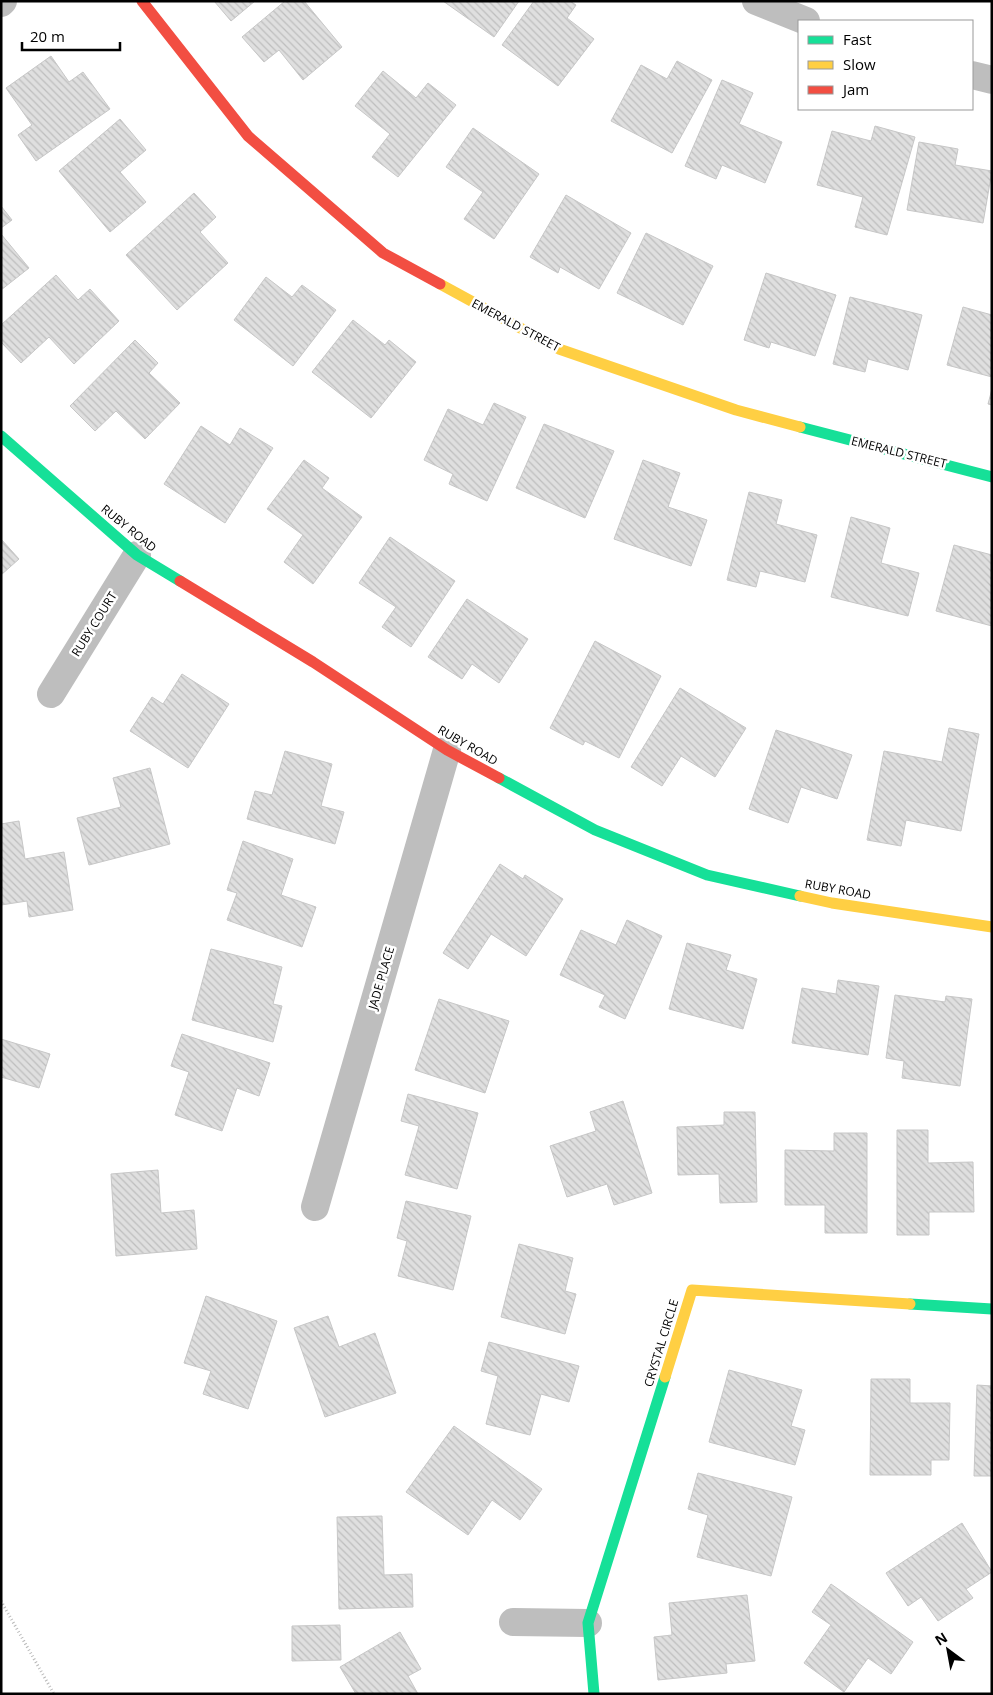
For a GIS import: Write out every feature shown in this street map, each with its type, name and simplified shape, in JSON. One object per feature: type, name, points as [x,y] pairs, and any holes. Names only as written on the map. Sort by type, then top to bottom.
[{"type":"street","name":"EMERALD STREET","points":[[142,1],[248,136],[383,252],[559,349],[736,410],[992,477]]},
{"type":"street","points":[[756,1],[804,20]]},
{"type":"street","points":[[973,75],[992,80]]},
{"type":"street","name":"RUBY ROAD","points":[[1,436],[137,555],[314,662],[447,750],[595,830],[707,875],[832,903],[992,927]]},
{"type":"street","name":"RUBY COURT","points":[[51,694],[137,555]]},
{"type":"street","name":"JADE PLACE","points":[[314,1207],[447,750]]},
{"type":"street","name":"CRYSTAL CIRCLE","points":[[594,1694],[588,1623],[692,1290],[992,1309]]},
{"type":"street","points":[[513,1622],[588,1623]]},
{"type":"path","points":[[1,1601],[54,1694]]},
{"type":"building","points":[[214,1],[255,1],[231,21]]},
{"type":"building","points":[[285,1],[304,1],[342,47],[303,80],[279,50],[264,62],[242,37]]},
{"type":"building","points":[[443,1],[519,1],[494,37]]},
{"type":"building","points":[[534,1],[570,1],[576,5],[567,18],[594,39],[558,86],[502,45]]},
{"type":"building","points":[[51,56],[69,82],[83,72],[110,109],[36,161],[18,135],[32,125],[6,88]]},
{"type":"building","points":[[677,61],[712,80],[672,153],[611,121],[641,65],[667,79]]},
{"type":"building","points":[[383,71],[416,98],[428,83],[456,105],[398,177],[372,157],[390,134],[355,106]]},
{"type":"building","points":[[722,80],[753,93],[739,124],[782,142],[765,183],[722,165],[716,179],[685,166]]},
{"type":"building","points":[[120,119],[146,150],[120,172],[146,202],[110,232],[59,171]]},
{"type":"building","points":[[875,126],[915,137],[887,235],[855,227],[863,197],[817,185],[832,131],[871,141]]},
{"type":"building","points":[[473,128],[539,174],[494,239],[464,219],[483,192],[446,167]]},
{"type":"building","points":[[919,142],[958,149],[955,165],[992,171],[983,223],[907,210]]},
{"type":"building","points":[[194,193],[216,217],[200,232],[228,263],[177,310],[126,255]]},
{"type":"building","points":[[566,195],[631,233],[599,289],[560,267],[558,273],[530,257]]},
{"type":"building","points":[[1,206],[12,220],[1,228]]},
{"type":"building","points":[[646,233],[713,266],[683,325],[617,293]]},
{"type":"building","points":[[1,234],[29,268],[1,290]]},
{"type":"building","points":[[766,273],[836,295],[815,356],[771,342],[769,348],[744,340]]},
{"type":"building","points":[[56,275],[78,300],[90,289],[119,321],[74,364],[49,337],[21,363],[1,342],[1,325]]},
{"type":"building","points":[[266,277],[292,297],[302,285],[336,310],[293,366],[234,320]]},
{"type":"building","points":[[850,297],[922,315],[908,370],[868,359],[865,372],[833,364]]},
{"type":"building","points":[[963,307],[992,315],[992,377],[947,365]]},
{"type":"building","points":[[353,320],[385,345],[389,340],[416,362],[371,418],[312,372]]},
{"type":"building","points":[[135,340],[158,363],[149,373],[180,403],[145,439],[116,411],[95,431],[70,406]]},
{"type":"building","points":[[992,389],[992,405],[988,404]]},
{"type":"building","points":[[494,403],[526,417],[487,501],[449,484],[453,474],[424,460],[448,409],[483,425]]},
{"type":"building","points":[[544,424],[614,451],[585,518],[516,488]]},
{"type":"building","points":[[201,426],[230,445],[240,428],[273,448],[225,523],[164,484]]},
{"type":"building","points":[[304,460],[329,478],[322,488],[362,517],[313,584],[284,562],[303,535],[267,509]]},
{"type":"building","points":[[643,460],[680,473],[668,507],[707,520],[691,566],[614,539]]},
{"type":"building","points":[[749,492],[782,500],[776,524],[817,535],[805,582],[760,571],[756,587],[727,580]]},
{"type":"building","points":[[851,517],[890,528],[881,563],[919,573],[908,616],[831,597]]},
{"type":"building","points":[[390,537],[455,581],[411,647],[382,627],[396,607],[359,583]]},
{"type":"building","points":[[1,539],[19,559],[1,575]]},
{"type":"building","points":[[954,545],[992,555],[992,626],[936,611]]},
{"type":"building","points":[[467,599],[528,639],[499,683],[472,664],[462,679],[428,657]]},
{"type":"building","points":[[595,641],[661,676],[619,758],[585,741],[583,745],[550,728]]},
{"type":"building","points":[[182,674],[229,704],[188,768],[130,731],[152,697],[163,704]]},
{"type":"building","points":[[680,688],[746,728],[715,777],[681,756],[662,786],[631,767]]},
{"type":"building","points":[[949,728],[979,734],[961,831],[906,820],[901,846],[867,840],[884,751],[942,762]]},
{"type":"building","points":[[776,730],[852,755],[837,799],[801,787],[788,823],[749,809]]},
{"type":"building","points":[[285,751],[332,764],[321,806],[344,812],[335,844],[247,819],[255,791],[272,795]]},
{"type":"building","points":[[150,768],[170,844],[89,865],[77,818],[121,807],[113,778]]},
{"type":"building","points":[[19,821],[25,859],[64,852],[73,910],[29,917],[27,901],[1,905],[1,824]]},
{"type":"building","points":[[243,841],[293,859],[281,895],[316,907],[302,947],[227,920],[237,893],[227,890]]},
{"type":"building","points":[[500,864],[523,879],[525,875],[563,899],[526,956],[491,934],[468,969],[443,953]]},
{"type":"building","points":[[627,920],[662,936],[625,1019],[599,1007],[605,995],[560,975],[581,930],[616,945]]},
{"type":"building","points":[[687,943],[731,955],[726,970],[757,979],[743,1029],[669,1009]]},
{"type":"building","points":[[211,949],[282,967],[273,1004],[282,1006],[273,1042],[192,1020]]},
{"type":"building","points":[[838,980],[879,986],[868,1055],[792,1043],[802,988],[836,994]]},
{"type":"building","points":[[895,995],[945,1002],[946,996],[972,999],[960,1086],[902,1078],[904,1061],[886,1058]]},
{"type":"building","points":[[439,999],[509,1021],[485,1093],[415,1070]]},
{"type":"building","points":[[182,1034],[270,1063],[259,1096],[237,1088],[222,1131],[175,1115],[189,1072],[171,1066]]},
{"type":"building","points":[[1,1039],[50,1054],[39,1088],[1,1077]]},
{"type":"building","points":[[408,1094],[478,1113],[457,1189],[405,1175],[419,1126],[401,1121]]},
{"type":"building","points":[[623,1101],[652,1193],[614,1205],[607,1184],[567,1197],[550,1146],[596,1131],[590,1112]]},
{"type":"building","points":[[724,1112],[755,1112],[757,1202],[720,1203],[719,1174],[678,1175],[677,1127],[724,1125]]},
{"type":"building","points":[[897,1130],[928,1130],[928,1163],[973,1162],[974,1212],[929,1212],[929,1235],[897,1235]]},
{"type":"building","points":[[834,1133],[867,1133],[867,1233],[825,1233],[825,1205],[785,1205],[785,1150],[834,1151]]},
{"type":"building","points":[[158,1170],[161,1213],[194,1210],[197,1249],[116,1256],[111,1174]]},
{"type":"building","points":[[406,1201],[471,1216],[453,1290],[398,1276],[407,1241],[397,1238]]},
{"type":"building","points":[[519,1244],[573,1258],[565,1291],[576,1294],[565,1334],[501,1317]]},
{"type":"building","points":[[206,1296],[277,1321],[248,1409],[203,1394],[211,1371],[184,1363]]},
{"type":"building","points":[[328,1316],[339,1347],[375,1333],[396,1393],[325,1417],[294,1328]]},
{"type":"building","points":[[489,1342],[579,1366],[569,1402],[541,1394],[530,1435],[486,1424],[498,1376],[481,1371]]},
{"type":"building","points":[[729,1370],[802,1390],[791,1426],[805,1430],[795,1465],[709,1442]]},
{"type":"building","points":[[871,1379],[910,1379],[910,1403],[950,1403],[949,1460],[931,1460],[931,1475],[870,1475]]},
{"type":"building","points":[[977,1385],[992,1386],[992,1476],[974,1476]]},
{"type":"building","points":[[454,1426],[542,1489],[520,1520],[492,1500],[468,1535],[406,1492]]},
{"type":"building","points":[[698,1473],[792,1497],[771,1576],[697,1557],[708,1515],[688,1509]]},
{"type":"building","points":[[382,1516],[384,1575],[412,1574],[413,1607],[339,1609],[337,1517]]},
{"type":"building","points":[[962,1523],[992,1572],[966,1589],[973,1598],[938,1621],[921,1597],[908,1606],[886,1573]]},
{"type":"building","points":[[831,1584],[913,1642],[891,1674],[868,1658],[844,1692],[804,1663],[831,1625],[812,1612]]},
{"type":"building","points":[[747,1595],[755,1661],[726,1664],[727,1673],[658,1680],[654,1637],[672,1635],[669,1603]]},
{"type":"building","points":[[340,1625],[341,1660],[292,1661],[292,1626]]},
{"type":"building","points":[[400,1632],[421,1669],[408,1676],[418,1694],[356,1694],[340,1667]]},
{"type":"traffic: fast","points":[[800,427],[992,477]]},
{"type":"traffic: fast","points":[[1,436],[137,555],[180,581]]},
{"type":"traffic: fast","points":[[499,778],[595,830],[707,875],[800,896]]},
{"type":"traffic: fast","points":[[910,1304],[992,1309]]},
{"type":"traffic: fast","points":[[594,1694],[588,1623],[665,1377]]},
{"type":"traffic: slow","points":[[440,284],[559,349],[736,410],[800,427]]},
{"type":"traffic: slow","points":[[800,896],[832,903],[992,927]]},
{"type":"traffic: slow","points":[[665,1377],[692,1290],[910,1304]]},
{"type":"traffic: jam","points":[[142,1],[248,136],[383,253],[440,284]]},
{"type":"traffic: jam","points":[[180,581],[313,662],[447,750],[499,778]]}]
